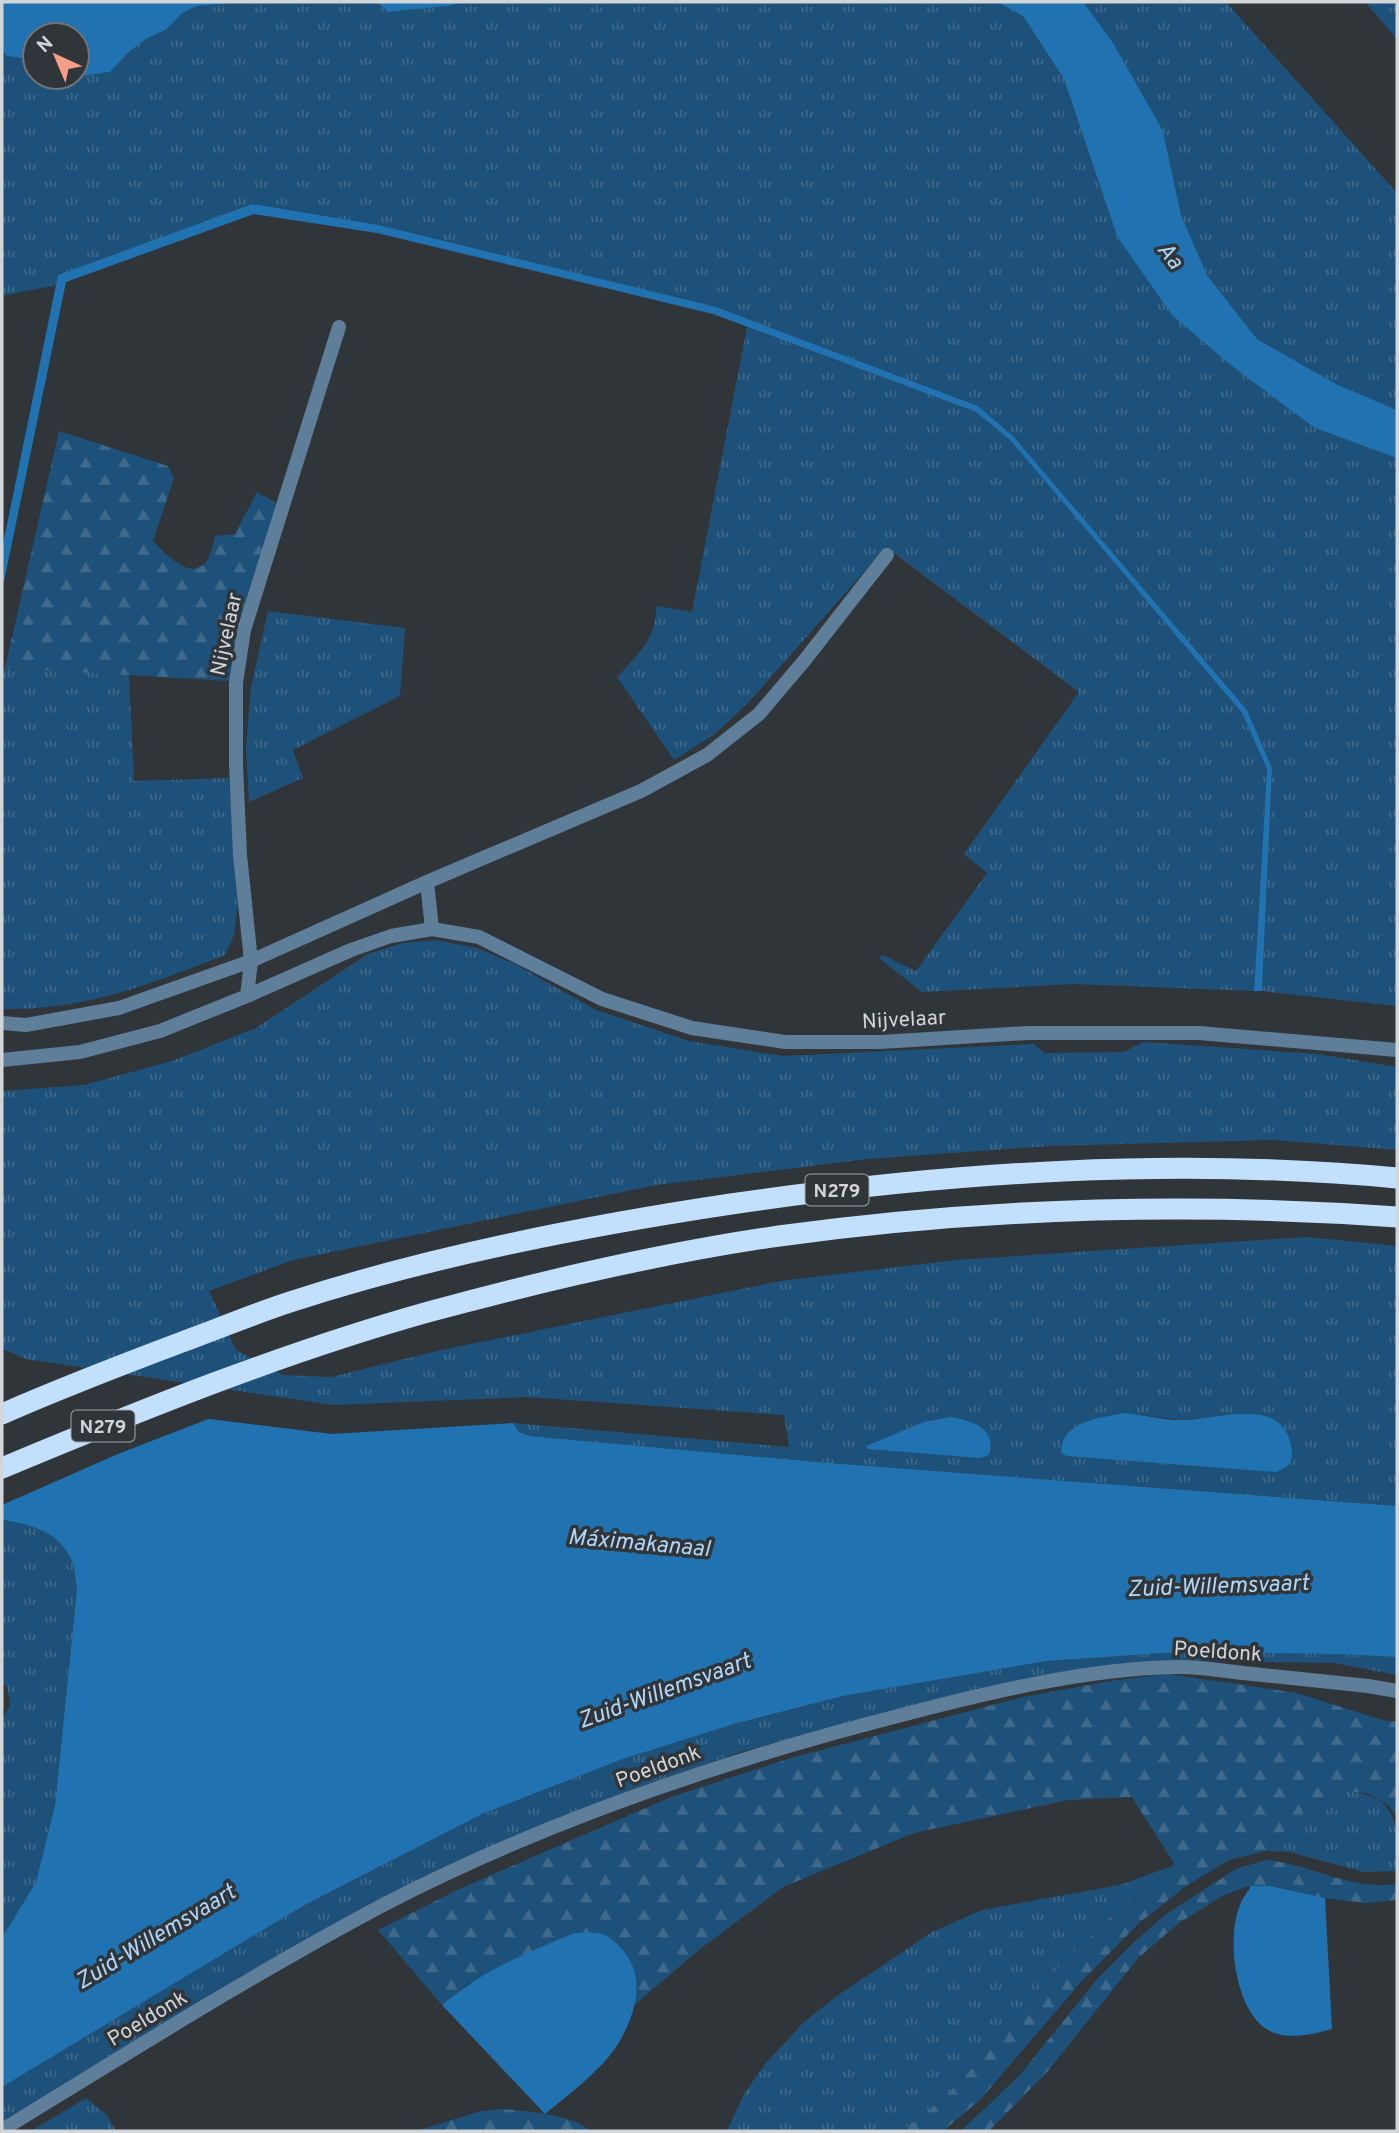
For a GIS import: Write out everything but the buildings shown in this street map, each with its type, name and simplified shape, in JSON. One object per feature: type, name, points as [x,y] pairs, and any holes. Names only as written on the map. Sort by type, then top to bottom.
[{"type":"highway","name":"N279","points":[[2,1414],[288,1303],[497,1247],[600,1225],[865,1186],[1040,1172],[1268,1169],[1397,1178]]},
{"type":"highway","name":"N279","points":[[2,1468],[143,1409],[274,1361],[425,1313],[513,1290],[685,1253],[778,1237],[885,1224],[1037,1213],[1138,1209],[1316,1211],[1397,1217]]},
{"type":"street","name":"Nijvelaar","points":[[247,996],[251,961],[239,842],[236,682],[244,630],[340,327]]},
{"type":"street","points":[[2,1023],[26,1025],[120,1008],[251,961],[427,882],[641,792],[707,755],[759,714],[887,555]]},
{"type":"street","points":[[427,882],[432,929]]},
{"type":"street","name":"Nijvelaar","points":[[2,1060],[80,1052],[160,1031],[351,950],[391,936],[432,929],[479,937],[602,999],[692,1028],[785,1042],[880,1042],[1028,1033],[1199,1033],[1397,1050]]},
{"type":"street","name":"Poeldonk","points":[[2,2130],[235,1990],[384,1905],[497,1851],[637,1795],[746,1757],[946,1703],[1112,1673],[1179,1667],[1397,1691]]},
{"type":"green space","points":[[249,2],[377,2],[388,12],[448,6],[461,2],[997,2],[1023,16],[1064,79],[1117,236],[1315,428],[1397,458],[1397,1006],[1262,991],[1272,768],[1247,710],[1013,436],[978,406],[716,307],[252,204],[58,275],[56,285],[2,296],[2,51],[7,56],[21,58],[21,91],[91,91],[91,74],[110,72],[130,51],[146,39],[167,29],[182,13],[197,6]]},
{"type":"green space","points":[[1083,2],[1226,2],[1397,193],[1397,410],[1338,385],[1257,339],[1207,275],[1181,215],[1163,131]]},
{"type":"green space","points":[[1365,2],[1397,2],[1397,39]]},
{"type":"green space","points":[[747,327],[976,412],[1010,440],[1242,713],[1267,769],[1254,991],[1074,984],[922,992],[879,958],[882,955],[916,971],[987,873],[964,854],[1079,692],[886,547],[749,702],[715,734],[674,760],[617,677],[650,637],[656,606],[692,612]]},
{"type":"green space","points":[[59,431],[168,466],[174,478],[153,541],[184,567],[199,568],[205,563],[215,536],[235,534],[257,492],[278,504],[232,652],[230,681],[5,668]]},
{"type":"green space","points":[[268,611],[405,628],[400,696],[293,750],[303,778],[249,802],[246,748],[251,687]]},
{"type":"green space","points":[[5,668],[129,675],[134,781],[229,778],[238,902],[234,935],[225,955],[116,994],[61,1005],[2,1009],[2,679]]},
{"type":"green space","points":[[435,940],[477,948],[515,964],[596,1010],[689,1041],[783,1056],[1034,1044],[1045,1053],[1124,1052],[1143,1042],[1318,1054],[1397,1067],[1397,1150],[1275,1140],[1049,1146],[868,1159],[656,1185],[293,1260],[209,1291],[236,1350],[283,1375],[331,1377],[441,1350],[781,1281],[956,1260],[1307,1237],[1397,1246],[1397,1506],[829,1463],[530,1436],[518,1432],[513,1423],[789,1447],[784,1415],[527,1397],[333,1405],[26,1359],[2,1349],[2,1091],[84,1085],[172,1061],[256,1028],[368,954],[403,943]],"holes":[[[1126,1413],[1182,1420],[1249,1413],[1061,1446]]]},
{"type":"green space","points":[[2,1520],[33,1527],[60,1543],[72,1561],[77,1589],[55,1805],[36,1882],[2,1938],[2,1720],[10,1705],[7,1687],[2,1683]]},
{"type":"green space","points":[[1179,1652],[1397,1657],[1397,1675],[1334,1663],[1177,1661],[945,1698],[744,1751],[633,1789],[495,1846],[232,1985],[2,2122],[2,2087],[303,1906],[482,1814],[623,1759],[734,1724],[843,1696],[1047,1661]]},
{"type":"green space","points":[[1168,1674],[1297,1693],[1382,1720],[1397,1722],[1397,1817],[1388,1805],[1367,1793],[1342,1791],[1315,1801],[1265,1851],[1229,1860],[1186,1886],[1139,1923],[1081,1982],[980,2100],[943,2131],[901,2131],[940,2102],[986,2053],[1048,1978],[1110,1917],[1175,1865],[1132,1797],[1068,1800],[914,1833],[783,1887],[700,1949],[633,2006],[637,1988],[469,1983],[442,2005],[378,1930],[457,1890],[671,1797],[791,1758],[1023,1697],[1110,1681]]},
{"type":"green space","points":[[1342,1790],[1375,1798],[1391,1813],[1395,1824],[1397,1871],[1364,1872],[1289,1852],[1265,1851],[1315,1801]]},
{"type":"green space","points":[[1266,1860],[1283,1862],[1363,1884],[1397,1884],[1397,1900],[1366,1903],[1324,1898],[1270,1886],[1245,1887],[1222,1896],[1179,1923],[1138,1958],[1048,2071],[989,2131],[961,2131],[1019,2076],[1099,1977],[1132,1944],[1165,1915],[1236,1869]]},
{"type":"green space","points":[[1175,1865],[1110,1917],[1048,1978],[986,2053],[940,2102],[901,2131],[727,2131],[744,2094],[765,2064],[804,2022],[837,1996],[932,1932],[982,1910],[1120,1885]]},
{"type":"green space","points":[[86,2098],[106,2114],[116,2131],[31,2131]]},
{"type":"green space","points":[[502,2109],[560,2117],[591,2131],[416,2131],[481,2111]]},
{"type":"water","points":[[2,2],[248,2],[197,6],[182,13],[167,29],[146,39],[130,51],[110,72],[91,75],[91,21],[21,21],[21,58],[7,56],[2,51]]},
{"type":"water","points":[[377,2],[461,2],[448,6],[388,12]]},
{"type":"water","name":"Aa","points":[[997,2],[1083,2],[1113,43],[1163,131],[1181,215],[1207,275],[1257,339],[1338,385],[1397,410],[1397,458],[1315,428],[1232,366],[1172,315],[1117,236],[1064,79],[1023,16]]},
{"type":"water","points":[[252,204],[378,225],[716,307],[978,406],[1013,436],[1247,710],[1272,768],[1262,991],[1254,991],[1267,769],[1242,713],[1010,440],[976,412],[713,314],[377,233],[254,214],[66,282],[2,591],[2,549],[58,275]]},
{"type":"water","points":[[2,1382],[177,1415],[332,1434],[513,1423],[519,1432],[530,1436],[829,1463],[1397,1506],[1397,1657],[1179,1652],[1047,1661],[843,1696],[734,1724],[623,1759],[482,1814],[303,1906],[2,2087],[2,1938],[36,1882],[55,1805],[77,1589],[72,1561],[60,1543],[33,1527],[2,1520]]},
{"type":"water","points":[[1126,1413],[1178,1420],[1235,1414],[1267,1417],[1279,1423],[1288,1435],[1291,1460],[1276,1472],[1067,1456],[1061,1453],[1063,1442],[1075,1427],[1084,1422]]},
{"type":"water","points":[[951,1417],[981,1427],[986,1432],[991,1446],[989,1455],[980,1458],[868,1449],[866,1446],[924,1422]]},
{"type":"water","points":[[1251,1886],[1270,1886],[1325,1898],[1332,2029],[1300,2036],[1275,2033],[1257,2021],[1248,2007],[1236,1973],[1234,1936],[1240,1905]]},
{"type":"water","points":[[575,1933],[602,1934],[620,1947],[634,1970],[636,1996],[629,2022],[610,2056],[545,2114],[442,2005],[489,1972]]},
{"type":"pier","points":[[2,1379],[216,1416],[118,1454],[2,1505]]},
{"type":"water label","name":"Máximakanaal","points":[[639,1542]]},
{"type":"water label","name":"Zuid-Willemsvaart","points":[[1218,1585]]},
{"type":"water label","name":"Zuid-Willemsvaart","points":[[664,1690]]},
{"type":"water label","name":"Zuid-Willemsvaart","points":[[155,1936]]}]
